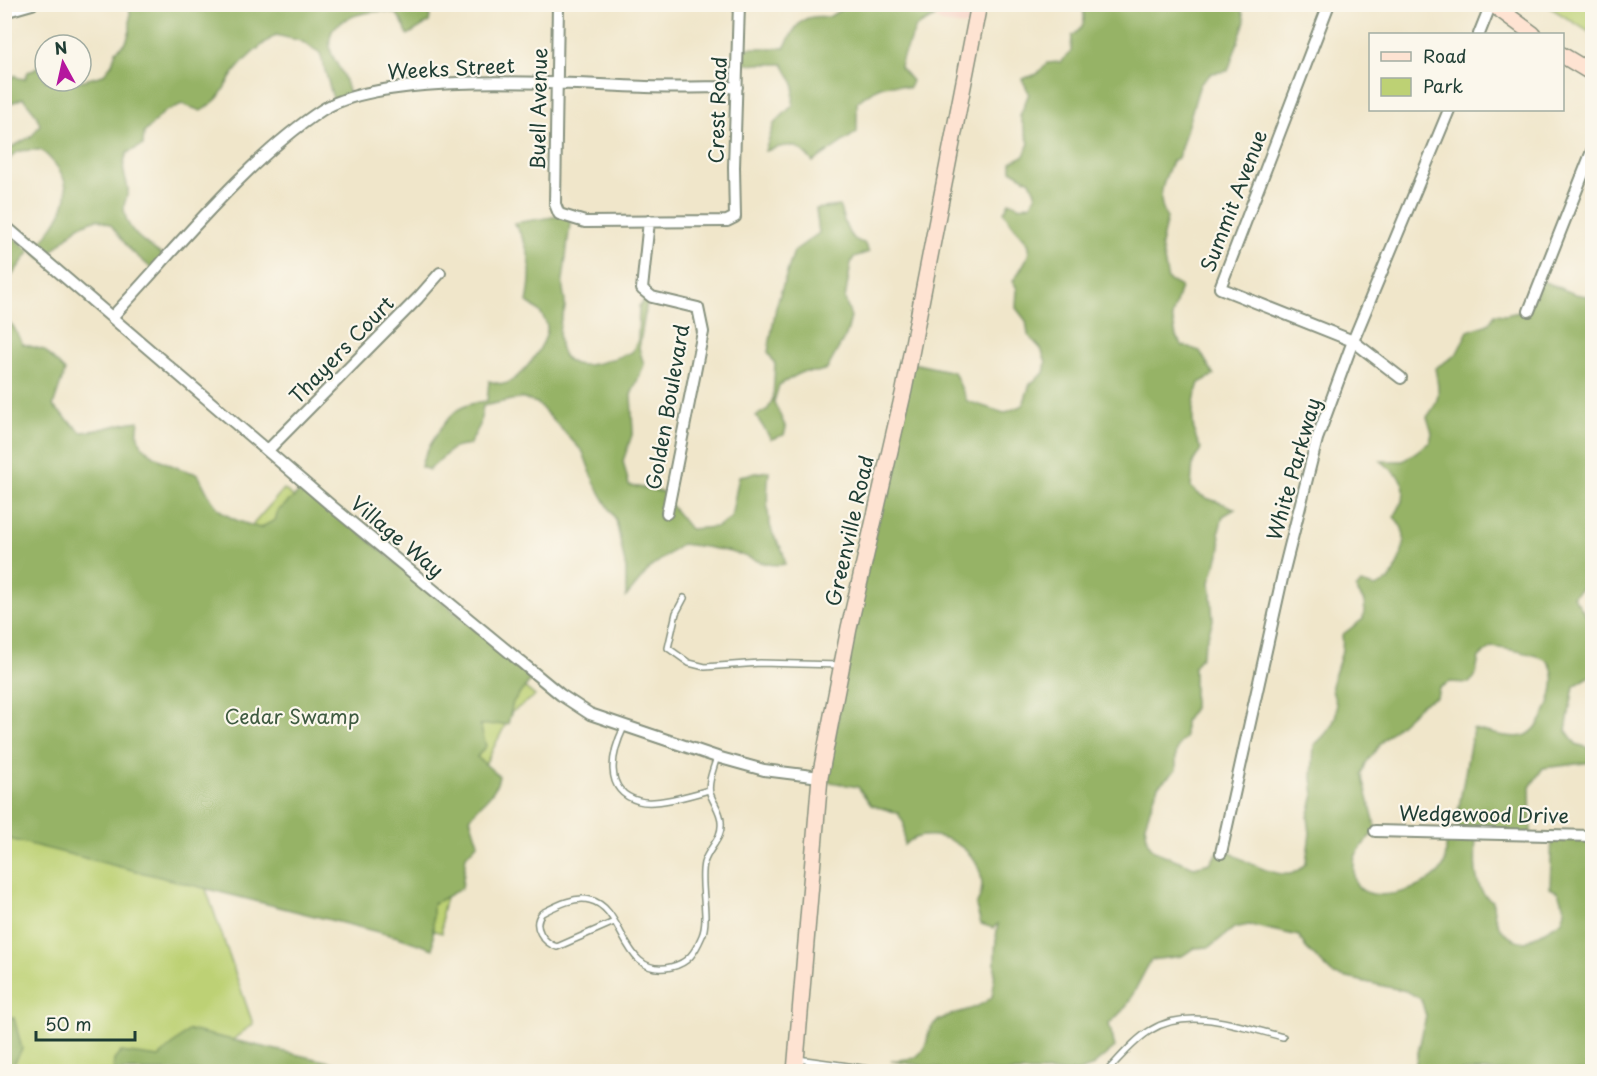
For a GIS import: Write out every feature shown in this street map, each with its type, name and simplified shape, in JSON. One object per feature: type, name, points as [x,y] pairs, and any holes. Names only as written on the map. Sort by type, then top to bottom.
[{"type":"main road","name":"Greenville Road","points":[[795,1065],[820,777],[842,665],[904,390],[979,4]]},
{"type":"main road","points":[[1492,4],[1532,33]]},
{"type":"main road","points":[[1564,56],[1593,73]]},
{"type":"street","points":[[4,12],[32,4]]},
{"type":"street","name":"Buell Avenue","points":[[558,4],[555,204],[559,214],[585,222],[649,221]]},
{"type":"street","name":"Crest Road","points":[[649,221],[727,221],[735,217],[739,4]]},
{"type":"street","name":"Summit Avenue","points":[[1329,4],[1220,288],[1353,341],[1401,378]]},
{"type":"street","points":[[1479,33],[1492,4]]},
{"type":"street","name":"Weeks Street","points":[[112,317],[236,184],[286,137],[324,109],[367,93],[404,87],[558,83],[737,87]]},
{"type":"street","name":"White Parkway","points":[[1221,853],[1283,574],[1312,462],[1353,341],[1449,111]]},
{"type":"street","points":[[1529,311],[1593,151]]},
{"type":"street","name":"Golden Boulevard","points":[[649,221],[642,289],[652,297],[698,308],[703,332],[667,513]]},
{"type":"street","name":"Village Way","points":[[4,225],[334,508],[561,695],[590,714],[717,757],[764,770],[820,777]]},
{"type":"street","name":"Thayers Court","points":[[268,450],[440,273]]},
{"type":"street","name":"Wedgewood Drive","points":[[1375,831],[1593,836]]},
{"type":"lane","points":[[684,598],[676,613],[668,648],[689,663],[705,667],[760,663],[842,665]]},
{"type":"lane","points":[[624,727],[612,759],[617,784],[627,796],[641,802],[709,790]]},
{"type":"lane","points":[[614,922],[557,947],[548,944],[542,937],[538,923],[542,912],[578,899],[591,900],[604,906],[614,922],[628,949],[640,961],[655,968],[670,967],[684,962],[695,953],[704,932],[702,881],[704,861],[721,831],[719,813],[709,790],[717,757]]},
{"type":"lane","points":[[1106,1071],[1150,1031],[1165,1024],[1187,1020],[1216,1021],[1283,1037]]},
{"type":"lane","points":[[795,1065],[891,1071]]},
{"type":"shaded area","points":[[920,5],[978,5],[973,27],[942,23]]},
{"type":"green space","points":[[124,5],[432,5],[429,22],[408,35],[397,15],[382,11],[350,17],[334,28],[331,34],[330,50],[343,75],[349,95],[334,102],[320,53],[301,41],[276,35],[246,59],[235,71],[217,99],[201,111],[182,104],[164,112],[144,133],[143,145],[127,153],[123,168],[128,191],[124,207],[129,225],[139,238],[168,259],[157,273],[130,250],[111,225],[97,219],[79,226],[43,260],[34,253],[61,213],[66,189],[63,177],[55,164],[41,150],[19,151],[5,166],[5,151],[32,136],[40,125],[36,114],[23,98],[12,103],[5,100],[5,85],[15,75],[25,79],[27,72],[33,70],[33,93],[93,93],[93,78],[103,75],[112,64],[116,51],[126,42],[130,31],[130,10]]},
{"type":"green space","points":[[848,5],[920,5],[935,17],[916,27],[903,57],[900,67],[912,81],[909,88],[887,85],[869,93],[857,102],[857,132],[813,162],[797,147],[787,146],[765,151],[774,124],[793,105],[794,84],[783,64],[737,64],[738,48],[784,48],[800,22],[811,17],[829,17]]},
{"type":"green space","points":[[1082,5],[1240,5],[1245,21],[1228,71],[1212,73],[1200,84],[1178,158],[1172,161],[1161,196],[1163,211],[1167,218],[1161,245],[1168,280],[1181,287],[1172,316],[1176,337],[1182,345],[1200,351],[1214,375],[1199,383],[1194,400],[1194,433],[1201,449],[1193,462],[1191,487],[1206,498],[1235,509],[1223,516],[1219,531],[1221,548],[1210,582],[1213,620],[1201,657],[1194,667],[1194,708],[1185,721],[1185,738],[1177,748],[1176,770],[1158,786],[1145,824],[1148,843],[1154,851],[1194,867],[1210,863],[1222,847],[1255,865],[1283,874],[1295,873],[1306,863],[1310,833],[1308,817],[1314,795],[1312,778],[1314,745],[1328,731],[1336,713],[1332,688],[1341,655],[1342,635],[1363,619],[1365,603],[1356,589],[1361,583],[1375,587],[1389,581],[1403,548],[1403,532],[1394,517],[1403,499],[1403,486],[1396,474],[1381,461],[1403,461],[1430,442],[1432,433],[1427,417],[1438,394],[1435,368],[1456,355],[1468,331],[1488,324],[1495,314],[1505,315],[1528,310],[1542,281],[1575,294],[1592,297],[1592,587],[1582,588],[1573,596],[1592,624],[1592,675],[1574,686],[1566,730],[1576,744],[1592,749],[1592,762],[1543,768],[1530,787],[1531,833],[1476,833],[1475,861],[1481,889],[1493,901],[1497,923],[1511,938],[1526,942],[1562,921],[1565,910],[1558,892],[1550,888],[1552,834],[1592,834],[1592,1071],[1414,1071],[1426,1016],[1421,999],[1406,991],[1334,975],[1306,948],[1299,936],[1249,925],[1234,928],[1210,947],[1194,948],[1182,956],[1151,960],[1126,1007],[1109,1024],[1115,1047],[1091,1067],[1077,1072],[946,1072],[938,1068],[891,1061],[915,1058],[925,1047],[928,1033],[939,1020],[977,1006],[992,997],[998,924],[993,928],[981,924],[976,906],[982,888],[980,872],[973,858],[961,847],[947,839],[932,836],[917,838],[904,845],[904,824],[898,813],[871,805],[858,787],[825,781],[852,636],[912,363],[954,372],[967,401],[1004,413],[1023,405],[1030,384],[1044,373],[1046,362],[1041,349],[1028,335],[1026,321],[1016,308],[1017,289],[1013,281],[1028,256],[1028,244],[1004,212],[1009,202],[1021,207],[1031,204],[1036,195],[1030,181],[1011,170],[1011,162],[1024,156],[1029,143],[1020,116],[1029,93],[1022,79],[1037,74],[1047,63],[1060,62],[1071,52],[1072,36],[1080,29],[1084,19]],"holes":[[[1492,647],[1546,660],[1551,667],[1553,689],[1545,713],[1539,724],[1524,736],[1505,736],[1473,729],[1458,812],[1458,830],[1446,833],[1444,865],[1438,874],[1411,889],[1380,895],[1366,892],[1357,885],[1354,873],[1354,859],[1376,829],[1362,774],[1366,763],[1384,739],[1423,703],[1437,697],[1439,688],[1449,682],[1469,683],[1475,677],[1479,657]]]},
{"type":"green space","points":[[1546,5],[1592,5],[1592,34]]},
{"type":"green space","points":[[839,206],[850,234],[864,243],[869,252],[854,257],[851,263],[845,299],[851,317],[847,333],[827,369],[802,372],[779,385],[774,402],[786,428],[784,435],[771,439],[756,416],[768,409],[773,398],[775,364],[768,352],[776,307],[794,251],[819,233],[816,209]]},
{"type":"green space","points":[[566,215],[571,217],[563,283],[565,309],[560,324],[560,343],[564,355],[571,362],[581,365],[593,364],[632,352],[638,340],[639,306],[648,297],[639,348],[644,365],[631,395],[633,432],[623,461],[629,485],[667,493],[669,503],[690,529],[717,527],[731,518],[739,476],[769,471],[767,495],[770,527],[782,550],[785,564],[771,565],[728,551],[682,544],[650,568],[626,597],[626,569],[616,520],[595,484],[583,452],[537,403],[521,398],[483,406],[480,425],[469,445],[453,448],[429,470],[421,467],[430,446],[451,415],[467,405],[487,401],[489,381],[503,384],[510,382],[532,361],[538,351],[547,327],[540,312],[527,302],[530,280],[528,252],[514,223]]},
{"type":"green space","points":[[5,231],[30,251],[5,285]]},
{"type":"green space","name":"Cedar Swamp","points":[[5,319],[13,326],[23,344],[44,350],[65,371],[53,406],[81,432],[139,421],[138,436],[146,450],[163,461],[198,474],[220,510],[236,520],[260,528],[275,520],[278,511],[305,487],[533,677],[513,702],[508,724],[480,725],[486,746],[477,757],[499,776],[491,794],[470,818],[478,843],[466,856],[462,888],[433,904],[433,949],[398,937],[5,838]]},
{"type":"green space","name":"Cedar Swamp","points":[[4,406],[220,562],[284,489],[535,696],[512,712],[475,784],[442,913],[442,933],[199,869],[253,1024],[192,1071],[5,1071]]},
{"type":"green space","points":[[5,1016],[14,1018],[22,1049],[10,1071],[5,1071]]},
{"type":"green space","points":[[189,1030],[369,1071],[113,1071],[114,1060],[121,1052],[159,1057]]}]
